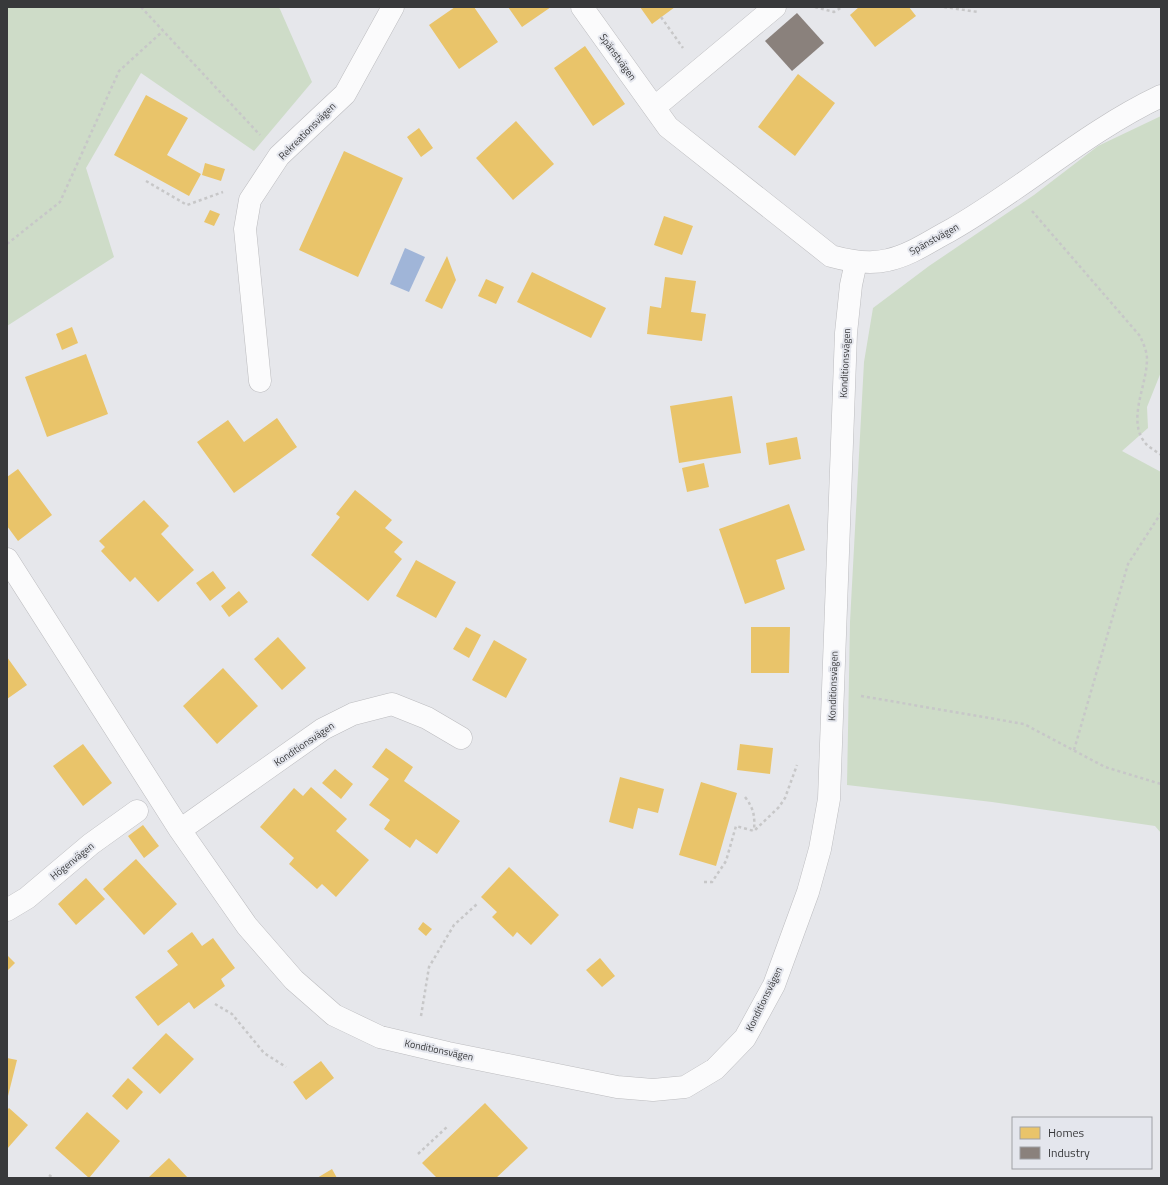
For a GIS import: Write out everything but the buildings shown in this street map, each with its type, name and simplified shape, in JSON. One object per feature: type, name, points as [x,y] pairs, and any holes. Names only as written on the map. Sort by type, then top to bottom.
[{"type":"street","name":"Rekreationsvägen","points":[[260,381],[245,229],[250,200],[279,156],[345,94],[393,7]]},
{"type":"street","name":"Spänstvägen","points":[[582,7],[668,127],[831,256],[856,262],[887,260],[915,251],[983,211],[1094,133],[1161,96]]},
{"type":"street","points":[[655,107],[776,7]]},
{"type":"street","name":"Konditionsvägen","points":[[7,559],[180,830],[247,926],[294,980],[334,1015],[380,1037],[617,1087],[653,1090],[685,1087],[715,1069],[745,1038],[774,985],[808,892],[820,849],[829,799],[846,333],[851,285],[856,262]]},
{"type":"street","name":"Konditionsvägen","points":[[180,830],[323,729],[353,714],[392,704],[427,718],[461,738]]},
{"type":"street","name":"Högenvägen","points":[[7,910],[27,898],[91,844],[137,812]]},
{"type":"path","points":[[141,7],[279,156]]},
{"type":"path","points":[[815,7],[834,12],[842,7]]},
{"type":"path","points":[[944,7],[978,12]]},
{"type":"path","points":[[661,17],[699,70]]},
{"type":"path","points":[[7,244],[60,202],[119,71],[162,31]]},
{"type":"path","points":[[146,181],[187,205],[230,189],[258,189]]},
{"type":"path","points":[[1014,190],[1049,228],[1140,336],[1147,360],[1137,416],[1139,431],[1146,444],[1161,455]]},
{"type":"path","points":[[1074,750],[1128,564],[1161,513]]},
{"type":"path","points":[[833,691],[1024,724],[1105,767],[1161,784]]},
{"type":"path","points":[[754,831],[779,807],[786,798],[797,765]]},
{"type":"path","points":[[745,796],[752,806],[755,815],[754,831]]},
{"type":"path","points":[[704,882],[712,882],[726,861],[736,826],[754,831]]},
{"type":"path","points":[[414,1044],[422,1010],[429,966],[454,925],[477,904]]},
{"type":"path","points":[[215,1004],[232,1014],[264,1053],[286,1066]]},
{"type":"path","points":[[418,1154],[448,1126]]},
{"type":"path","points":[[49,1175],[53,1178]]},
{"type":"green space","points":[[7,7],[279,7],[312,82],[254,151],[141,73],[86,168],[114,257],[7,326]]},
{"type":"green space","points":[[1161,116],[1161,372],[1147,407],[1148,428],[1122,451],[1161,472],[1161,833],[1155,826],[992,802],[847,785],[850,622],[864,362],[873,308],[929,266],[1034,195],[1098,146]]},
{"type":"water","points":[[405,248],[425,257],[409,292],[390,284]]}]
